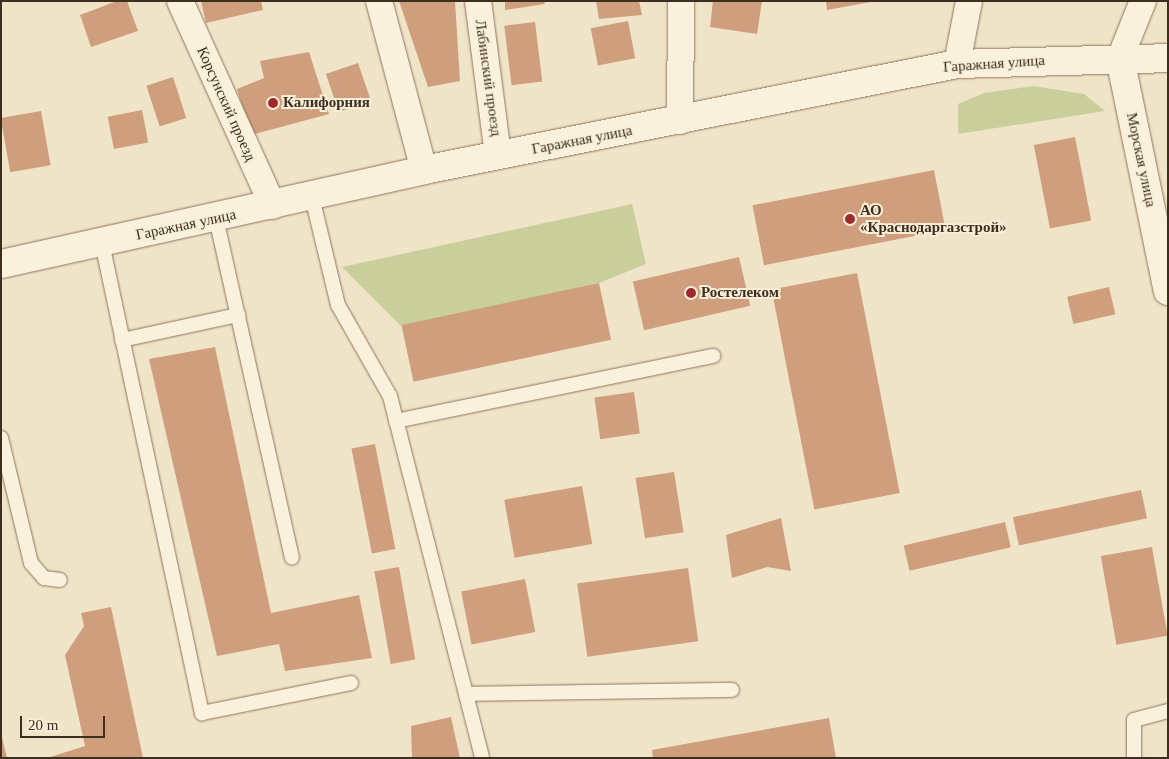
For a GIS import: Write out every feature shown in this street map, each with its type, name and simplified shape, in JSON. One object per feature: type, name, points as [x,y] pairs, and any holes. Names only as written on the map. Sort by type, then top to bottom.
[{"type":"street","name":"Корсунский проезд","points":[[180,1],[273,206]]},
{"type":"street","points":[[379,1],[424,170]]},
{"type":"street","name":"Лабинский проезд","points":[[478,1],[498,155]]},
{"type":"street","points":[[680,121],[681,1]]},
{"type":"street","points":[[957,64],[969,1]]},
{"type":"street","points":[[1120,58],[1143,1]]},
{"type":"street","name":"Морская улица","points":[[1120,58],[1168,291]]},
{"type":"street","name":"Гаражная улица","points":[[1,264],[273,206],[424,170],[680,121],[957,64],[1168,58]]},
{"type":"lane","points":[[312,197],[338,305],[390,396],[482,758]]},
{"type":"lane","points":[[216,218],[292,558]]},
{"type":"lane","points":[[102,243],[202,713],[351,683]]},
{"type":"lane","points":[[122,340],[238,315]]},
{"type":"lane","points":[[396,421],[713,356]]},
{"type":"lane","points":[[1,438],[31,563],[44,578],[60,580]]},
{"type":"lane","points":[[466,694],[732,690]]},
{"type":"lane","points":[[1134,758],[1134,720],[1168,712]]},
{"type":"green space","points":[[1033,86],[1084,94],[1105,111],[958,134],[958,104],[984,93]]},
{"type":"green space","points":[[632,204],[646,264],[599,283],[402,327],[342,267]]},
{"type":"building","points":[[117,1],[127,1],[138,31],[91,47],[80,15]]},
{"type":"building","points":[[201,1],[261,1],[263,10],[206,23]]},
{"type":"building","points":[[399,1],[455,1],[460,81],[428,87]]},
{"type":"building","points":[[505,1],[544,1],[545,4],[505,10]]},
{"type":"building","points":[[596,1],[639,1],[642,15],[599,19]]},
{"type":"building","points":[[713,1],[762,1],[757,34],[710,27]]},
{"type":"building","points":[[826,1],[871,1],[871,2],[827,10]]},
{"type":"building","points":[[628,21],[635,58],[598,66],[591,28]]},
{"type":"building","points":[[535,22],[542,82],[512,85],[504,26]]},
{"type":"building","name":"Калифорния","points":[[309,52],[329,114],[251,135],[237,89],[264,78],[260,61]]},
{"type":"building","points":[[358,63],[371,101],[339,112],[326,74]]},
{"type":"building","points":[[173,77],[186,118],[160,127],[146,86]]},
{"type":"building","points":[[142,110],[148,142],[114,149],[108,117]]},
{"type":"building","points":[[41,111],[51,165],[10,172],[1,118]]},
{"type":"building","points":[[1075,137],[1091,220],[1050,228],[1034,145]]},
{"type":"building","name":"АО «Краснодаргазстрой»","points":[[934,170],[946,230],[764,265],[752,205]]},
{"type":"building","name":"Ростелеком","points":[[739,257],[750,306],[644,330],[633,282]]},
{"type":"building","points":[[857,273],[900,493],[814,509],[772,290]]},
{"type":"building","points":[[599,283],[611,340],[413,382],[401,325]]},
{"type":"building","points":[[1109,287],[1115,314],[1073,324],[1067,297]]},
{"type":"building","points":[[215,347],[271,613],[359,595],[372,658],[285,671],[279,644],[217,656],[149,359]]},
{"type":"building","points":[[634,392],[640,434],[600,439],[594,398]]},
{"type":"building","points":[[375,444],[395,549],[372,554],[351,449]]},
{"type":"building","points":[[674,472],[684,532],[645,538],[635,478]]},
{"type":"building","points":[[582,486],[592,544],[514,558],[504,500]]},
{"type":"building","points":[[1141,490],[1147,518],[1019,546],[1013,517]]},
{"type":"building","points":[[781,518],[791,571],[767,567],[732,578],[726,535]]},
{"type":"building","points":[[1005,522],[1011,547],[910,571],[904,545]]},
{"type":"building","points":[[1152,547],[1168,636],[1116,645],[1101,556]]},
{"type":"building","points":[[399,567],[415,660],[391,664],[374,571]]},
{"type":"building","points":[[688,568],[698,641],[587,657],[577,584]]},
{"type":"building","points":[[525,579],[535,632],[471,644],[461,591]]},
{"type":"building","points":[[111,607],[143,758],[47,758],[85,746],[65,655],[84,626],[81,613]]},
{"type":"building","points":[[451,717],[460,758],[412,758],[411,726]]},
{"type":"building","points":[[829,718],[836,758],[653,758],[652,750]]},
{"type":"building","points":[[2,737],[7,758],[1,758]]},
{"type":"place","name":"Калифорния","points":[[273,103]]},
{"type":"place","name":"АО «Краснодаргазстрой»","points":[[850,219]]},
{"type":"place","name":"Ростелеком","points":[[691,293]]}]
